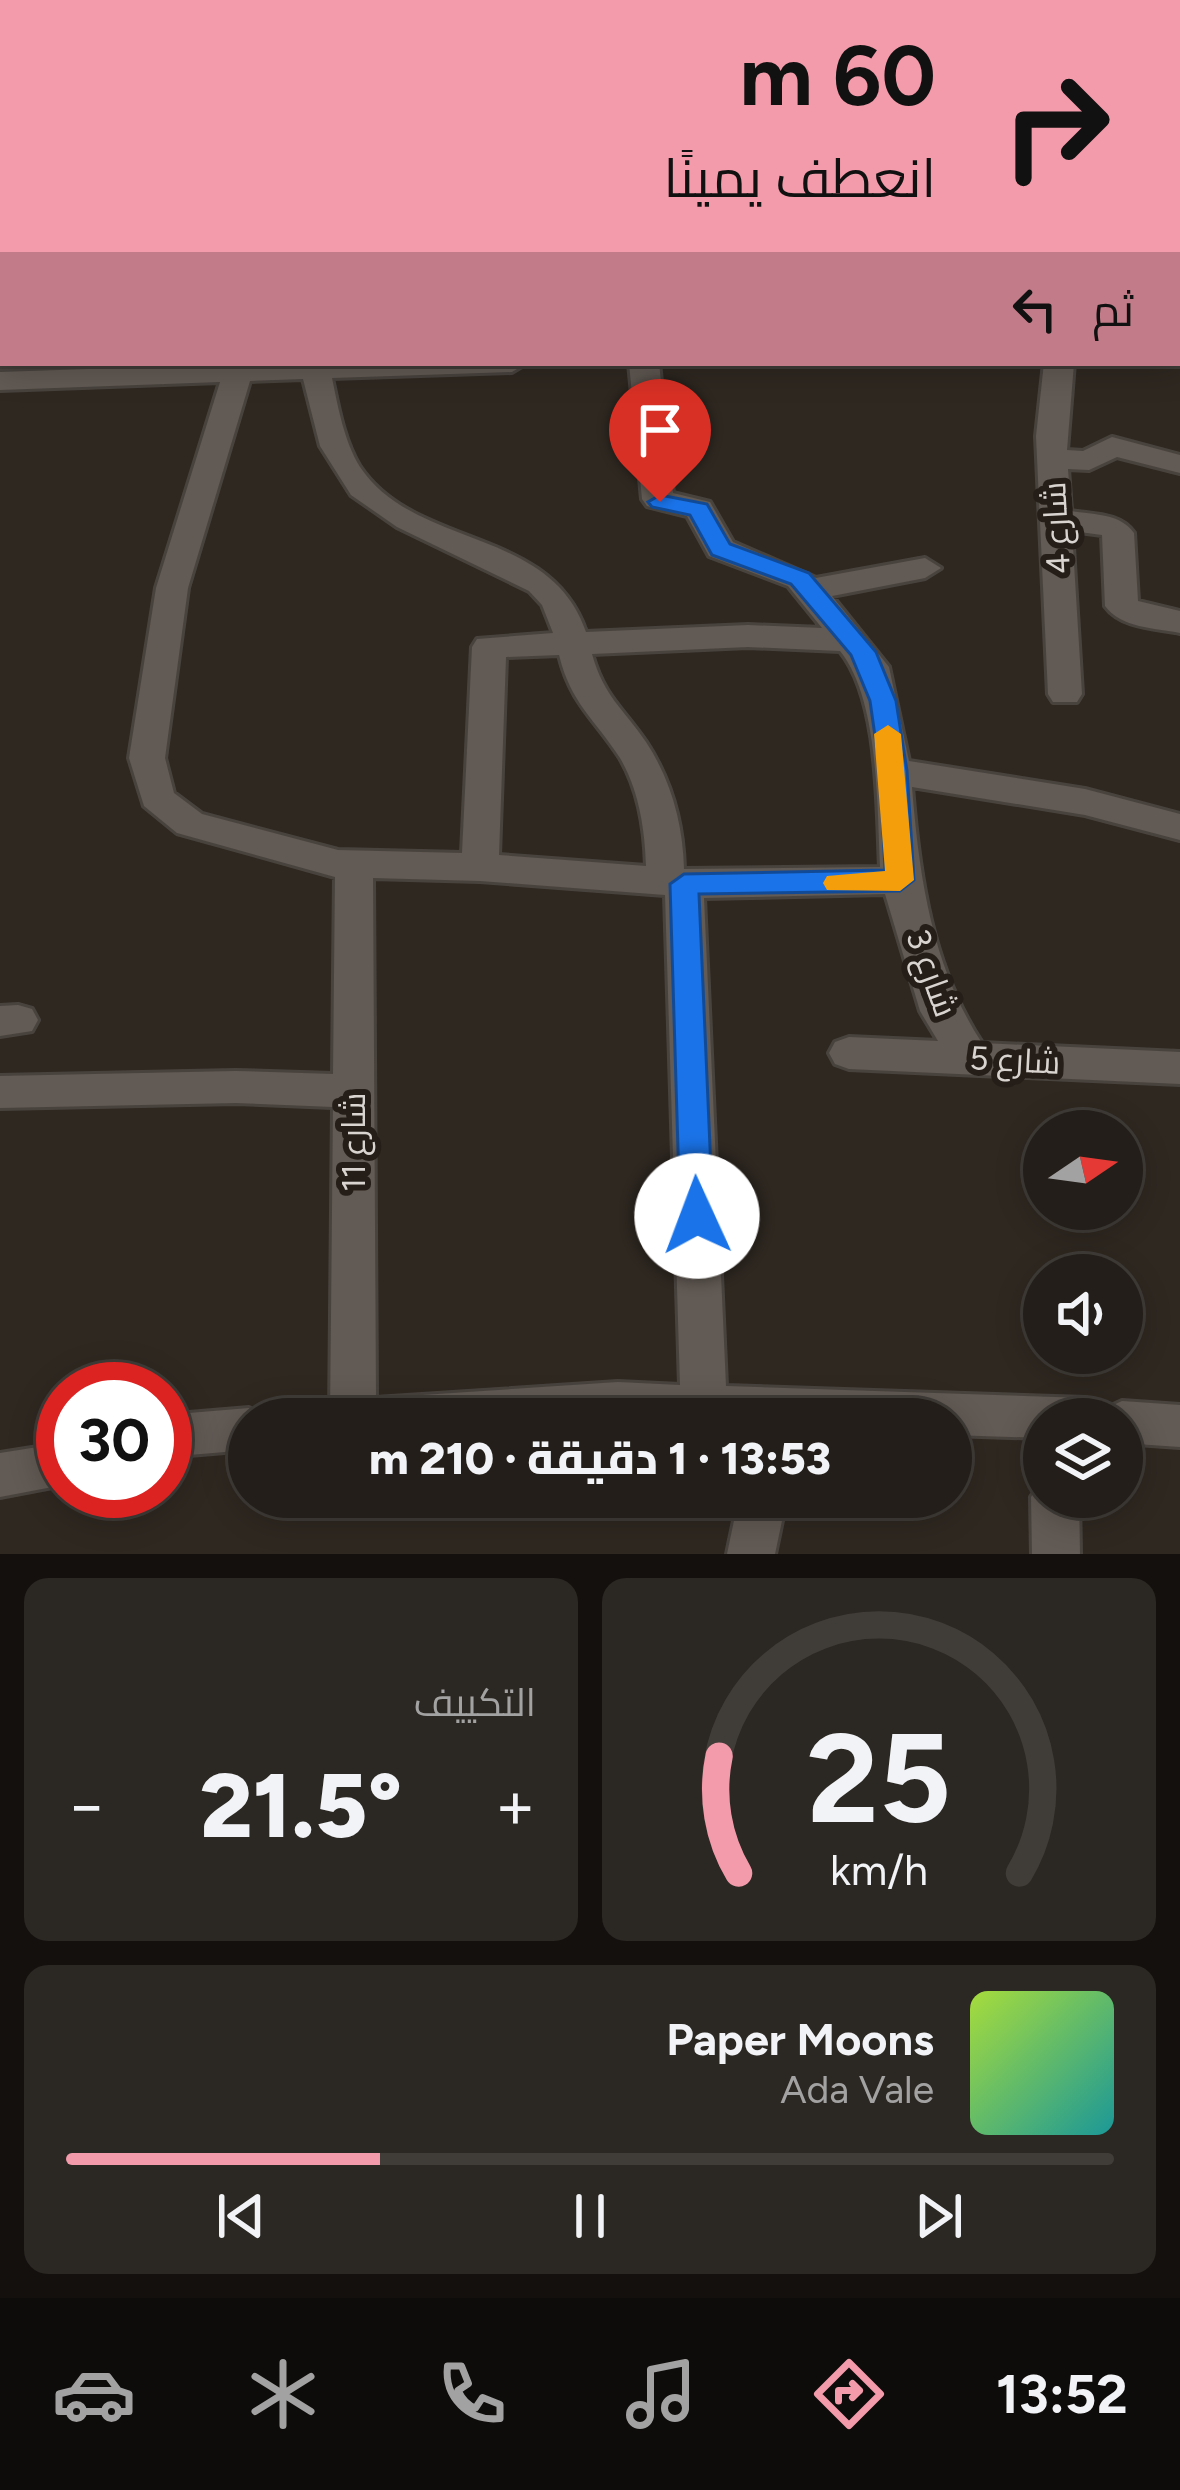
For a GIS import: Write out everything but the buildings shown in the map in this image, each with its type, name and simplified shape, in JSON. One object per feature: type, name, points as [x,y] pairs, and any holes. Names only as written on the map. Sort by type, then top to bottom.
[{"type":"street","points":[[0,381],[453,366]]},
{"type":"street","name":"شارع 3","points":[[645,366],[658,499],[695,507],[720,549],[775,566],[811,589],[863,652],[878,683],[893,771],[900,880],[940,1011],[970,1058]]},
{"type":"street","name":"شارع 4","points":[[1058,366],[1052,404],[1052,458],[1065,694]]},
{"type":"street","points":[[316,373],[333,442],[359,487],[394,514],[466,543],[543,585],[556,600],[589,695],[632,749],[657,807],[675,883],[704,1398]]},
{"type":"street","points":[[237,375],[172,588],[147,758],[149,779],[171,813],[190,824],[353,865],[480,867],[675,883],[900,880]]},
{"type":"street","points":[[1052,458],[1089,461],[1112,446],[1180,464]]},
{"type":"street","points":[[1056,519],[1112,527],[1118,533],[1122,606],[1133,613],[1180,622]]},
{"type":"street","points":[[811,589],[925,568]]},
{"type":"street","points":[[480,867],[479,811],[489,683],[485,652],[496,644],[781,635],[850,640]]},
{"type":"street","points":[[893,771],[1085,802],[1180,827]]},
{"type":"street","name":"شارع 11","points":[[353,865],[353,1398]]},
{"type":"street","name":"شارع 5","points":[[849,1053],[1180,1068]]},
{"type":"street","points":[[0,1092],[236,1087],[353,1091]]},
{"type":"street","points":[[972,1416],[1023,1417]]},
{"type":"street","points":[[1143,1423],[1180,1426]]},
{"type":"street","points":[[192,1434],[228,1431]]},
{"type":"street","points":[[0,1474],[36,1468]]},
{"type":"street","points":[[752,1554],[759,1518]]},
{"type":"street","points":[[1055,1518],[1056,1554]]},
{"type":"slow traffic","points":[[837,883],[900,880],[888,734]]},
{"type":"route","points":[[660,502],[699,509],[720,549],[800,579],[863,652],[883,701],[900,880],[684,884],[697,1216]]}]
